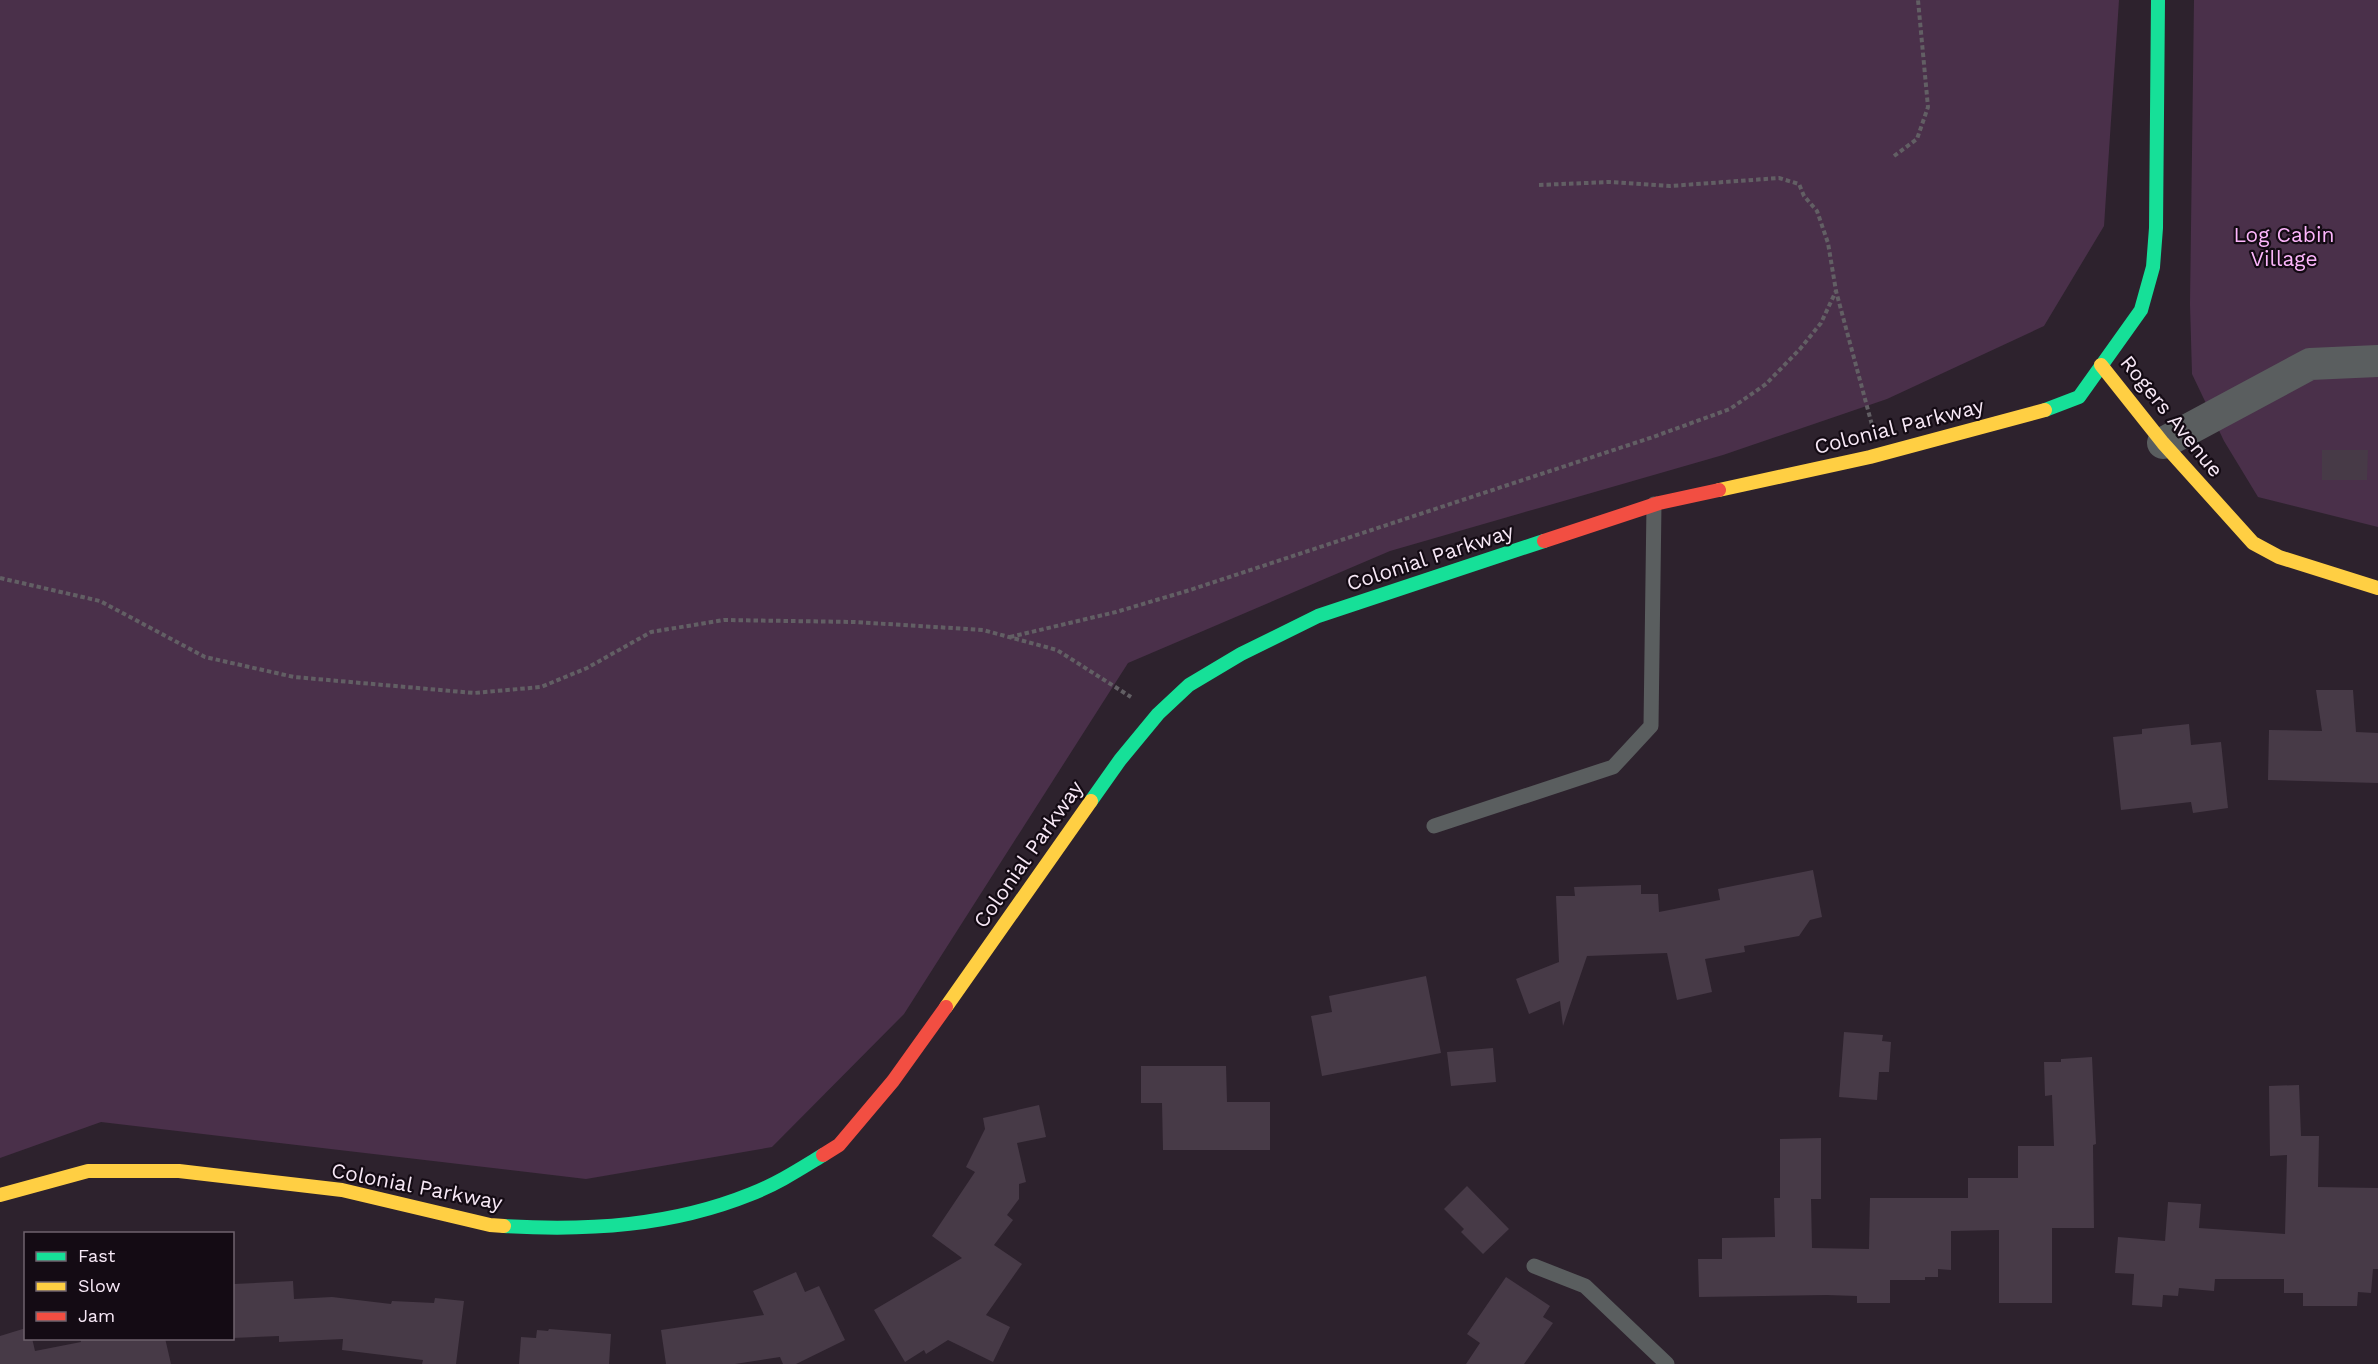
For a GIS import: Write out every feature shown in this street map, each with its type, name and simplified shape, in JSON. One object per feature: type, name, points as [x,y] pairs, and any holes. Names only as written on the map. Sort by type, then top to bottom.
[{"type":"street","name":"Rogers Avenue","points":[[2158,0],[2156,228],[2153,267],[2141,310],[2101,365],[2163,443],[2253,543],[2279,557],[2378,588]]},
{"type":"street","points":[[2163,443],[2310,364],[2378,361]]},
{"type":"street","name":"Colonial Parkway","points":[[0,1195],[88,1171],[179,1171],[342,1190],[490,1225],[551,1229],[634,1225],[695,1213],[752,1194],[790,1175],[839,1145],[893,1081],[1120,760],[1158,714],[1189,685],[1242,654],[1318,616],[1654,504],[1882,454],[2053,408],[2079,397],[2101,365]]},
{"type":"lane","points":[[1434,826],[1613,767],[1651,726],[1654,504]]},
{"type":"lane","points":[[1534,1266],[1585,1286],[1667,1364]]},
{"type":"path","points":[[1894,156],[1917,139],[1928,107],[1918,0]]},
{"type":"path","points":[[1539,185],[1609,182],[1670,186],[1779,178],[1799,184],[1804,196],[1817,211],[1825,232],[1836,291],[1867,411],[1882,454]]},
{"type":"path","points":[[1009,637],[1116,612],[1190,590],[1653,437],[1730,409],[1766,384],[1800,349],[1821,323],[1836,291]]},
{"type":"path","points":[[0,578],[100,601],[205,657],[294,676],[474,693],[541,687],[587,668],[651,632],[724,620],[855,622],[983,630],[1058,650],[1158,714]]},
{"type":"green space","points":[[0,0],[2119,0],[2104,226],[2044,326],[1887,399],[1723,455],[1390,551],[1128,663],[904,1014],[772,1147],[586,1179],[101,1122],[0,1158]]},
{"type":"green space","name":"Log Cabin Village","points":[[2194,0],[2378,0],[2378,527],[2258,497],[2224,441],[2192,374],[2190,304]]},
{"type":"building","points":[[2322,450],[2368,450],[2367,480],[2322,480]]},
{"type":"building","points":[[2316,690],[2353,690],[2356,732],[2378,733],[2378,783],[2268,780],[2269,730],[2322,731]]},
{"type":"building","points":[[2189,724],[2191,745],[2221,742],[2228,808],[2193,813],[2191,802],[2121,810],[2113,737],[2142,734],[2142,729]]},
{"type":"building","points":[[1813,870],[1822,917],[1810,920],[1799,936],[1744,946],[1745,952],[1705,959],[1712,992],[1677,1000],[1667,953],[1587,956],[1563,1026],[1560,1001],[1529,1014],[1516,979],[1559,962],[1556,896],[1575,896],[1574,887],[1641,885],[1641,894],[1658,894],[1659,912],[1720,900],[1718,889]]},
{"type":"building","points":[[1426,976],[1441,1053],[1322,1076],[1311,1016],[1332,1012],[1329,996]]},
{"type":"building","points":[[1844,1032],[1883,1035],[1882,1041],[1891,1042],[1889,1072],[1879,1072],[1877,1100],[1839,1097]]},
{"type":"building","points":[[1493,1048],[1496,1082],[1451,1086],[1447,1052]]},
{"type":"building","points":[[2092,1057],[2096,1144],[2093,1145],[2094,1228],[2052,1228],[2052,1303],[1999,1303],[1999,1230],[1951,1231],[1951,1270],[1938,1269],[1938,1277],[1925,1277],[1925,1280],[1890,1280],[1890,1303],[1857,1303],[1857,1296],[1827,1295],[1699,1297],[1698,1259],[1722,1259],[1722,1238],[1775,1237],[1774,1198],[1780,1198],[1780,1139],[1821,1138],[1821,1199],[1811,1199],[1812,1248],[1869,1249],[1870,1198],[1968,1198],[1968,1178],[2018,1178],[2018,1146],[2054,1146],[2052,1095],[2045,1096],[2044,1062]]},
{"type":"building","points":[[1141,1066],[1226,1066],[1227,1102],[1270,1102],[1270,1150],[1163,1150],[1162,1103],[1141,1103]]},
{"type":"building","points":[[2299,1085],[2301,1136],[2319,1136],[2318,1187],[2378,1188],[2378,1269],[2373,1269],[2371,1293],[2358,1292],[2357,1306],[2303,1306],[2303,1293],[2284,1293],[2284,1279],[2215,1279],[2214,1291],[2179,1288],[2178,1296],[2163,1295],[2162,1307],[2132,1305],[2134,1274],[2115,1273],[2118,1237],[2165,1241],[2168,1202],[2201,1204],[2199,1228],[2285,1234],[2287,1155],[2270,1156],[2269,1086]]},
{"type":"building","points":[[1039,1105],[1046,1137],[1017,1143],[1026,1182],[1019,1184],[1019,1199],[1007,1215],[1013,1220],[994,1245],[1022,1264],[986,1315],[1010,1327],[993,1362],[948,1340],[926,1354],[924,1350],[905,1362],[874,1310],[962,1258],[932,1236],[975,1172],[966,1167],[985,1129],[983,1118]]},
{"type":"building","points":[[1467,1186],[1509,1229],[1483,1254],[1461,1232],[1464,1229],[1444,1209]]},
{"type":"building","points":[[796,1272],[805,1292],[819,1286],[845,1340],[796,1364],[783,1364],[780,1357],[735,1364],[666,1364],[661,1330],[764,1315],[753,1291]]},
{"type":"building","points":[[1506,1277],[1550,1306],[1543,1317],[1553,1323],[1524,1364],[1466,1364],[1480,1343],[1467,1334]]},
{"type":"building","points":[[293,1281],[294,1299],[332,1297],[391,1304],[392,1301],[434,1303],[435,1298],[464,1301],[456,1364],[422,1364],[423,1360],[342,1350],[343,1339],[279,1342],[279,1336],[234,1338],[234,1284]]},
{"type":"building","points":[[24,1329],[24,1340],[32,1340],[35,1351],[81,1342],[80,1340],[165,1340],[171,1364],[0,1364],[0,1336]]},
{"type":"building","points":[[549,1329],[611,1334],[609,1364],[519,1364],[521,1337],[536,1338],[537,1330],[548,1331]]},
{"type":"traffic: fast","points":[[2045,410],[2079,397],[2141,310],[2153,267],[2156,228],[2158,0]]},
{"type":"traffic: fast","points":[[1091,801],[1120,760],[1158,714],[1189,685],[1241,654],[1318,616],[1544,541]]},
{"type":"traffic: fast","points":[[504,1226],[598,1227],[660,1220],[721,1205],[761,1190],[823,1155]]},
{"type":"traffic: slow","points":[[2101,365],[2163,443],[2253,543],[2279,557],[2378,588]]},
{"type":"traffic: slow","points":[[1719,490],[1870,457],[2045,410]]},
{"type":"traffic: slow","points":[[946,1007],[1091,801]]},
{"type":"traffic: slow","points":[[0,1195],[88,1171],[179,1171],[342,1190],[490,1225],[504,1226]]},
{"type":"traffic: jam","points":[[1544,541],[1659,503],[1719,490]]},
{"type":"traffic: jam","points":[[823,1155],[839,1145],[893,1081],[946,1007]]}]
